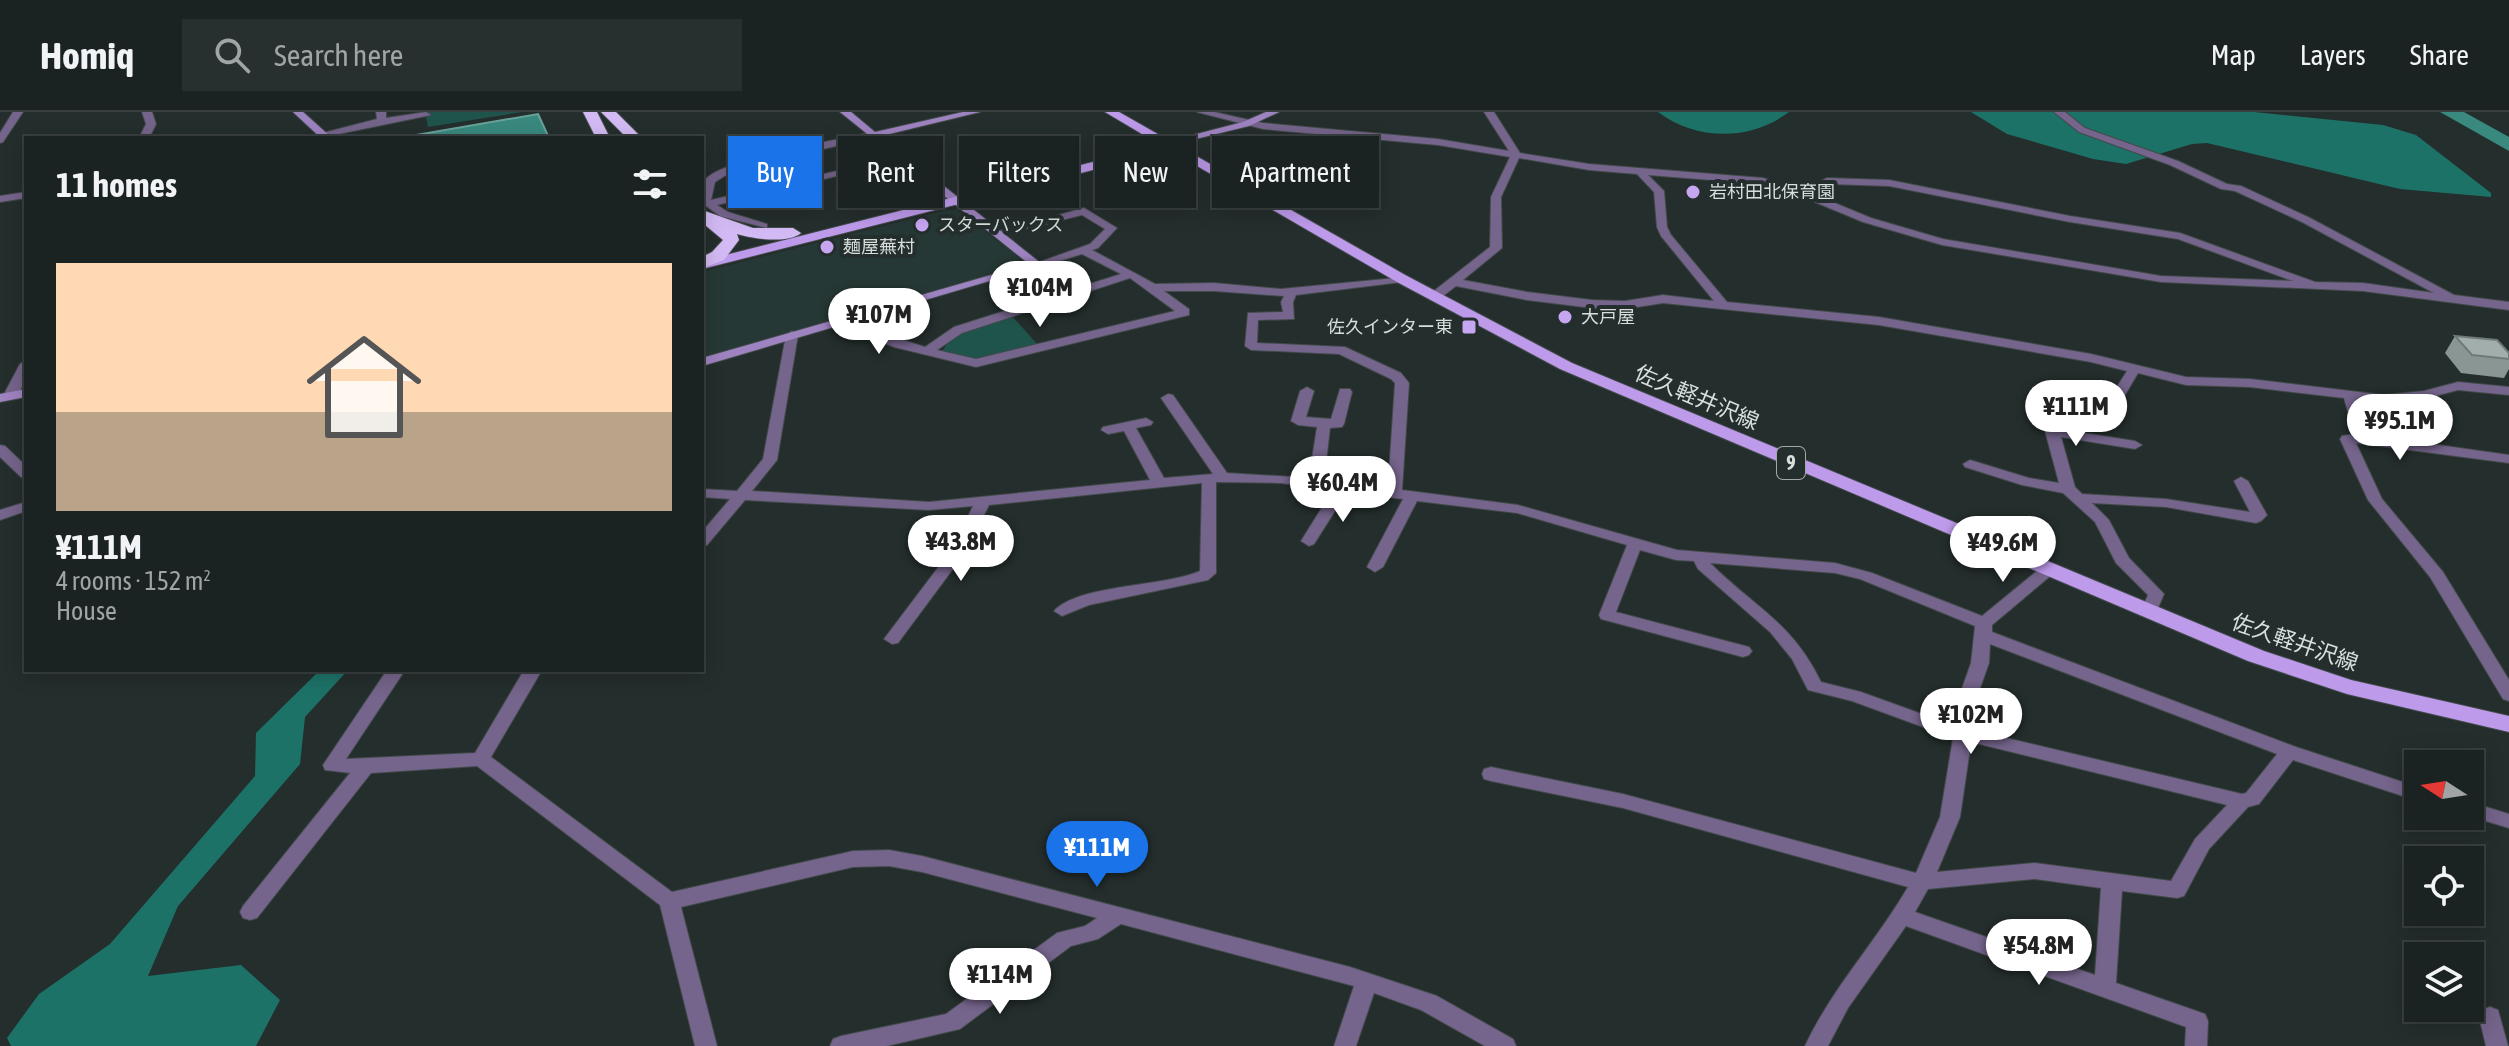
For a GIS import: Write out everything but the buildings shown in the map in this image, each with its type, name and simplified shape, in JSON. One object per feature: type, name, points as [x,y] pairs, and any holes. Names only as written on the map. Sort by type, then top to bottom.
[{"type":"highway","points":[[608,112],[632,136]]},
{"type":"highway","points":[[622,112],[633,136]]},
{"type":"highway","points":[[588,114],[602,136]]},
{"type":"highway","points":[[704,212],[751,233],[793,233]]},
{"type":"highway","points":[[704,212],[729,233],[731,240],[726,250],[704,262]]},
{"type":"main road","name":"佐久軽井沢線","points":[[1111,112],[1154,136]]},
{"type":"main road","name":"佐久軽井沢線","points":[[1196,160],[1434,297],[1603,383],[2256,656],[2347,687],[2509,724]]},
{"type":"main road","points":[[726,250],[1095,164]]},
{"type":"main road","points":[[704,262],[950,198]]},
{"type":"street","points":[[0,140],[18,112]]},
{"type":"street","points":[[145,136],[151,124],[147,112]]},
{"type":"street","points":[[298,112],[325,136],[381,117],[426,115]]},
{"type":"street","points":[[845,112],[873,135]]},
{"type":"street","points":[[704,212],[705,193],[710,181],[726,170],[975,112]]},
{"type":"street","points":[[1202,112],[1246,124],[1438,142],[1589,167],[1751,180],[1805,194],[1867,220],[1966,248],[2180,281],[2314,285],[2509,306]]},
{"type":"street","points":[[1196,136],[1246,124],[1274,112]]},
{"type":"street","points":[[1489,112],[1516,154]]},
{"type":"street","points":[[2059,112],[2090,134],[2145,152],[2225,187],[2237,188],[2306,220],[2454,299]]},
{"type":"street","points":[[1434,297],[1496,248],[1496,197],[1516,154]]},
{"type":"street","points":[[1642,170],[1642,175],[1659,191],[1662,227],[1666,236],[1722,303]]},
{"type":"street","points":[[704,212],[838,176]]},
{"type":"street","points":[[1805,194],[1827,181],[1889,183],[1941,192],[2070,219],[2180,236],[2253,259],[2314,285]]},
{"type":"street","points":[[943,192],[1037,265]]},
{"type":"street","points":[[0,199],[24,195]]},
{"type":"street","points":[[704,361],[1083,250],[1112,228],[1084,211],[997,233]]},
{"type":"street","points":[[704,212],[724,214],[763,226]]},
{"type":"street","points":[[855,316],[883,338],[965,361],[986,362],[1185,312],[1155,288],[1083,250]]},
{"type":"street","points":[[927,351],[958,330],[1129,275]]},
{"type":"street","points":[[1155,288],[1183,286],[1291,293],[1402,279]]},
{"type":"street","points":[[1455,282],[1527,296],[1592,304],[1625,305],[1663,299],[1722,303],[1960,334],[2186,381],[2250,383],[2399,398],[2458,386],[2509,391]]},
{"type":"street","points":[[1291,293],[1287,302],[1290,316],[1252,316],[1251,346],[1341,350],[1396,376],[1402,383],[1395,492]]},
{"type":"street","points":[[704,540],[770,460],[792,335]]},
{"type":"street","points":[[3,400],[24,367]]},
{"type":"street","points":[[2097,393],[2113,402],[2134,370]]},
{"type":"street","points":[[1307,391],[1298,421],[1337,424],[1345,392]]},
{"type":"street","points":[[3,400],[24,394]]},
{"type":"street","points":[[2350,395],[2362,438]]},
{"type":"street","points":[[1062,611],[1085,601],[1202,577],[1208,573],[1216,478],[1168,398]]},
{"type":"street","points":[[3,400],[24,402]]},
{"type":"street","points":[[2048,416],[2073,494],[2101,520],[2122,560],[2156,594],[2149,611]]},
{"type":"street","points":[[1108,430],[1146,422]]},
{"type":"street","points":[[1316,483],[1324,423]]},
{"type":"street","points":[[1128,426],[1159,483]]},
{"type":"street","points":[[2053,432],[2135,445]]},
{"type":"street","points":[[2509,459],[2362,438],[2347,439],[2375,500],[2437,575],[2509,695]]},
{"type":"street","points":[[0,449],[24,472]]},
{"type":"street","points":[[1970,464],[2073,494],[2166,503],[2256,518],[2259,515],[2241,481]]},
{"type":"street","points":[[704,493],[898,506],[983,502],[1216,478],[1343,486],[1544,515],[1634,546],[1700,557],[1851,571],[1984,629],[2289,752],[2404,789]]},
{"type":"street","points":[[1309,541],[1343,486]]},
{"type":"street","points":[[1375,567],[1413,494]]},
{"type":"street","points":[[892,639],[959,550],[983,502]]},
{"type":"street","points":[[0,515],[24,507]]},
{"type":"street","points":[[1634,546],[1607,615],[1717,636],[1743,651]]},
{"type":"street","points":[[1700,557],[1704,566],[1776,628],[1800,657],[1814,686],[1868,700],[1946,730],[2242,801],[2252,799],[2289,752]]},
{"type":"street","points":[[1816,1046],[1840,1001],[1902,916],[1950,817],[1984,629],[2049,569]]},
{"type":"street","points":[[395,672],[332,765],[365,767],[399,762],[481,759],[669,901],[706,1046]]},
{"type":"street","points":[[481,759],[532,672]]},
{"type":"street","points":[[250,912],[365,767]]},
{"type":"street","points":[[1491,774],[1623,801],[1921,882],[2035,871],[2177,890],[2202,844],[2242,801]]},
{"type":"street","points":[[2484,813],[2509,821]]},
{"type":"street","points":[[669,901],[869,857],[922,864],[1206,937],[1366,983],[1429,1003],[1505,1046]]},
{"type":"street","points":[[2105,985],[2112,882]]},
{"type":"street","points":[[841,1046],[952,1022],[1065,939],[1091,933],[1117,916]]},
{"type":"street","points":[[1902,916],[2105,985],[2197,1021],[2196,1046]]},
{"type":"street","points":[[1345,1046],[1366,983]]},
{"type":"street","points":[[2490,1017],[2497,1046]]},
{"type":"shaded area","points":[[425,112],[522,112],[428,127]]},
{"type":"shaded area","points":[[1658,112],[1789,112],[1758,128],[1724,134],[1689,128]]},
{"type":"shaded area","points":[[1971,112],[2254,112],[2383,125],[2416,135],[2491,193],[2491,197],[2400,189],[2207,143],[2192,144],[2126,164],[2093,159],[2007,134]]},
{"type":"shaded area","points":[[538,114],[548,136],[411,136]]},
{"type":"shaded area","points":[[947,210],[957,210],[1021,259],[1016,266],[704,357],[704,271]]},
{"type":"shaded area","points":[[1012,316],[1039,346],[978,360],[942,352],[963,332]]},
{"type":"shaded area","points":[[318,672],[346,672],[305,717],[300,764],[178,906],[148,976],[241,965],[280,1000],[256,1046],[11,1046],[7,1038],[39,994],[110,944],[255,776],[256,733]]},
{"type":"waterway","points":[[2450,112],[2509,145]]},
{"type":"place","name":"岩村田北保育園","points":[[1693,192]]},
{"type":"place","name":"スターバックス","points":[[922,225]]},
{"type":"place","name":"麺屋蕪村","points":[[827,247]]},
{"type":"place","name":"大戸屋","points":[[1565,317]]},
{"type":"place","name":"佐久インター東","points":[[1469,327]]}]
